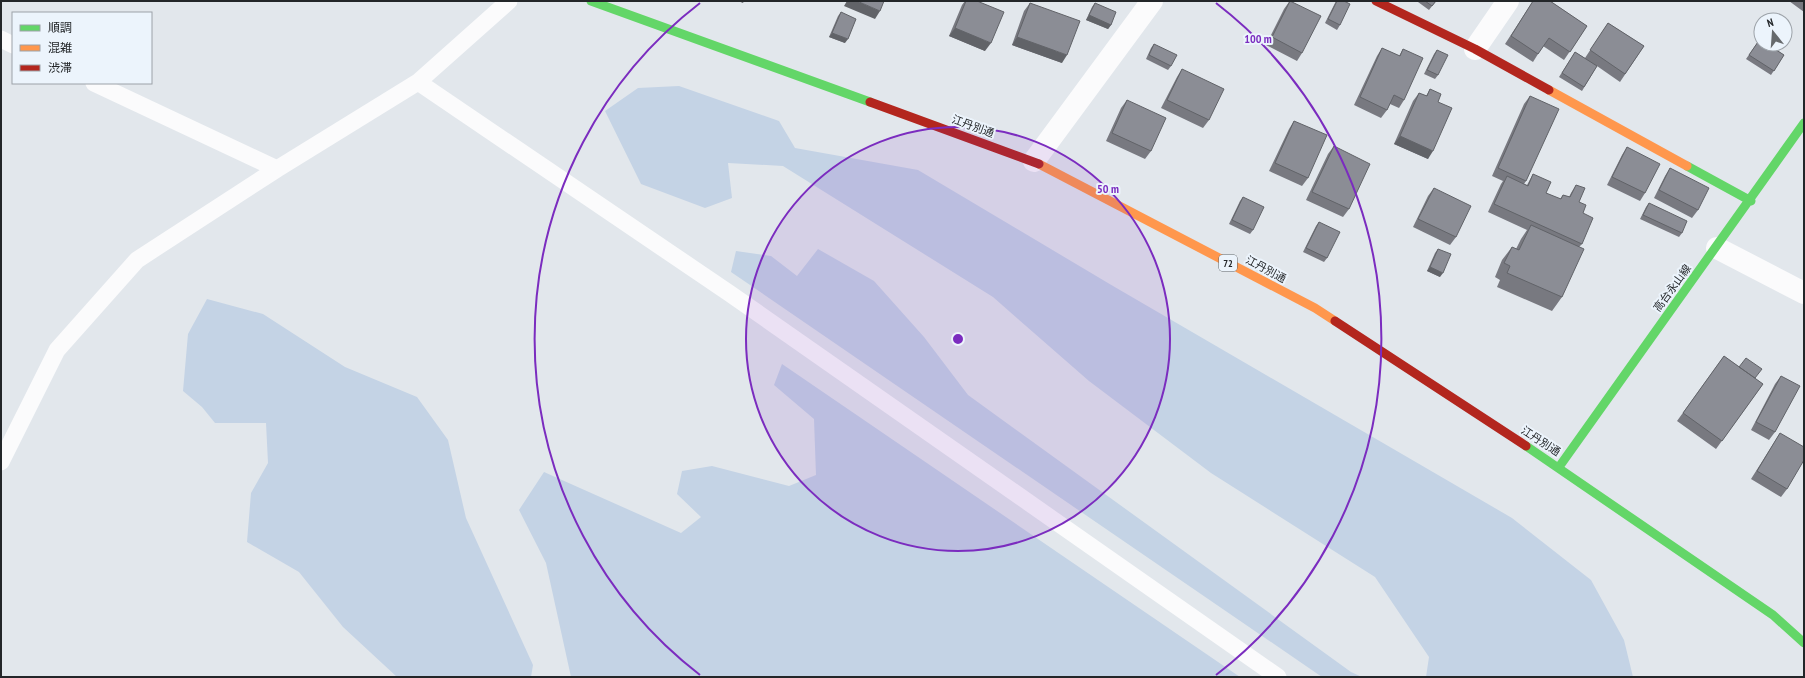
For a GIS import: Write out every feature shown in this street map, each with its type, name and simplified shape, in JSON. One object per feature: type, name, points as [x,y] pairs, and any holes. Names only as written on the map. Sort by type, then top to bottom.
[{"type":"main road","name":"江丹別通","points":[[590,1],[1034,161],[1315,308],[1559,467],[1773,615],[1804,643]]},
{"type":"main road","points":[[1376,1],[1475,49],[1751,201]]},
{"type":"main road","name":"高台永山線","points":[[1559,467],[1751,201],[1804,123]]},
{"type":"street","points":[[1034,161],[1152,1]]},
{"type":"street","points":[[1475,49],[1508,1]]},
{"type":"street","points":[[1717,248],[1804,293]]},
{"type":"lane","points":[[1,462],[57,350],[137,260],[277,169],[418,82],[510,1]]},
{"type":"lane","points":[[1,39],[12,44]]},
{"type":"lane","points":[[418,82],[730,293],[1278,677]]},
{"type":"lane","points":[[96,84],[277,169]]},
{"type":"shaded area","points":[[679,86],[779,121],[795,148],[918,170],[1113,286],[1512,518],[1591,580],[1624,640],[1633,677],[1426,677],[1429,657],[1375,577],[1211,473],[1089,381],[993,297],[783,166],[728,163],[732,198],[705,208],[641,184],[605,111],[638,88]]},
{"type":"shaded area","points":[[818,249],[874,281],[924,337],[968,395],[1351,672],[1362,677],[1322,677],[731,272],[736,251],[771,256],[797,276]]},
{"type":"shaded area","points":[[207,299],[263,314],[345,367],[417,397],[448,440],[466,518],[533,665],[531,677],[397,677],[343,627],[299,572],[247,542],[251,493],[268,463],[266,423],[215,423],[202,407],[183,391],[188,334]]},
{"type":"shaded area","points":[[782,364],[1240,677],[571,677],[546,563],[519,510],[544,472],[681,533],[701,517],[677,494],[682,471],[712,466],[789,486],[816,475],[814,419],[774,385]]},
{"type":"building","points":[[857,1],[884,1],[880,11]]},
{"type":"building","points":[[966,1],[977,1],[1004,12],[991,43],[955,28]]},
{"type":"building","points":[[1290,1],[1321,16],[1302,53],[1272,37]]},
{"type":"building","points":[[1337,1],[1344,1],[1350,4],[1340,25],[1328,19]]},
{"type":"building","points":[[1425,1],[1436,1],[1432,6]]},
{"type":"building","points":[[1533,1],[1550,1],[1587,26],[1570,52],[1549,38],[1538,54],[1511,36]]},
{"type":"building","points":[[1030,3],[1080,21],[1067,55],[1017,37]]},
{"type":"building","points":[[1095,3],[1116,12],[1111,25],[1089,15]]},
{"type":"building","points":[[841,12],[856,19],[848,39],[832,33]]},
{"type":"building","points":[[1608,23],[1644,46],[1625,74],[1590,50]]},
{"type":"building","points":[[1154,44],[1177,55],[1171,66],[1149,55]]},
{"type":"building","points":[[1382,48],[1400,56],[1403,49],[1423,58],[1404,100],[1394,95],[1387,110],[1360,97]]},
{"type":"building","points":[[1753,49],[1753,52],[1779,52],[1784,55],[1774,71],[1749,55]]},
{"type":"building","points":[[1437,50],[1448,55],[1438,75],[1427,70]]},
{"type":"building","points":[[1575,52],[1597,66],[1584,87],[1562,73]]},
{"type":"building","points":[[1182,69],[1224,89],[1209,120],[1167,100]]},
{"type":"building","points":[[1430,89],[1441,94],[1438,102],[1452,108],[1433,151],[1400,136],[1419,93],[1427,96]]},
{"type":"building","points":[[1530,96],[1559,109],[1526,181],[1498,168]]},
{"type":"building","points":[[1127,100],[1166,118],[1151,151],[1112,133]]},
{"type":"building","points":[[1294,121],[1327,135],[1308,178],[1275,163]]},
{"type":"building","points":[[1334,146],[1370,164],[1349,209],[1312,192]]},
{"type":"building","points":[[1627,147],[1660,164],[1645,193],[1612,177]]},
{"type":"building","points":[[1670,168],[1709,188],[1698,210],[1659,190]]},
{"type":"building","points":[[1533,174],[1551,182],[1546,193],[1561,199],[1563,195],[1570,197],[1576,185],[1585,188],[1579,202],[1586,205],[1583,213],[1593,218],[1582,244],[1494,204],[1507,176],[1528,186]]},
{"type":"building","points":[[1434,188],[1471,206],[1456,237],[1418,219]]},
{"type":"building","points":[[1243,197],[1264,207],[1253,230],[1232,220]]},
{"type":"building","points":[[1649,203],[1687,221],[1682,233],[1643,215]]},
{"type":"building","points":[[1319,222],[1340,232],[1327,258],[1306,248]]},
{"type":"building","points":[[1531,225],[1584,249],[1562,297],[1507,273],[1510,266],[1504,263],[1512,247],[1519,250]]},
{"type":"building","points":[[1438,249],[1451,254],[1443,273],[1430,267]]},
{"type":"building","points":[[1724,356],[1763,384],[1722,441],[1683,413]]},
{"type":"building","points":[[1746,358],[1762,369],[1755,378],[1739,367]]},
{"type":"building","points":[[1781,376],[1800,386],[1775,432],[1756,422]]},
{"type":"building","points":[[1780,433],[1804,447],[1804,460],[1787,489],[1757,471]]},
{"type":"traffic: fast","points":[[591,1],[870,102]]},
{"type":"traffic: fast","points":[[1559,467],[1804,123]]},
{"type":"traffic: fast","points":[[1687,166],[1751,201]]},
{"type":"traffic: fast","points":[[1526,446],[1773,615],[1804,643]]},
{"type":"traffic: slow","points":[[1549,90],[1687,166]]},
{"type":"traffic: slow","points":[[1039,164],[1315,308],[1335,321]]},
{"type":"traffic: jam","points":[[1376,1],[1475,49],[1549,90]]},
{"type":"traffic: jam","points":[[870,102],[1039,164]]},
{"type":"traffic: jam","points":[[1335,321],[1526,446]]}]
